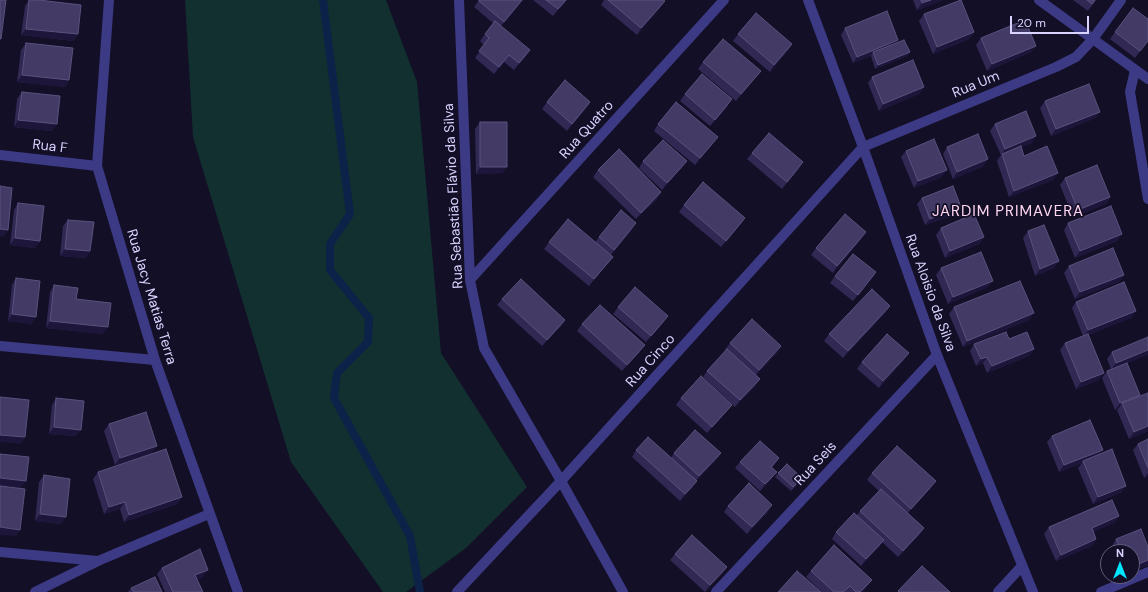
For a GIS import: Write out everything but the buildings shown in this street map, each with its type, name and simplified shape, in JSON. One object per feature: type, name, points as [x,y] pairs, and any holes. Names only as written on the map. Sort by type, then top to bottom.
[{"type":"street","name":"Rua Jacy Matias Terra","points":[[109,0],[97,166],[154,360],[238,592]]},
{"type":"street","name":"Rua Sebastião Flávio da Silva","points":[[459,0],[470,280],[484,348],[562,481],[623,592]]},
{"type":"street","name":"Rua Quatro","points":[[470,280],[724,0]]},
{"type":"street","name":"Rua Aloisio da Silva","points":[[808,0],[863,147],[937,355],[1033,592]]},
{"type":"street","points":[[1039,0],[1148,79]]},
{"type":"street","name":"Rua Um","points":[[863,147],[1056,67],[1076,57],[1092,39],[1121,0]]},
{"type":"street","points":[[1135,70],[1130,92],[1148,199]]},
{"type":"street","name":"Rua Cinco","points":[[457,592],[562,481],[863,147]]},
{"type":"street","name":"Rua F","points":[[0,155],[97,166]]},
{"type":"street","points":[[0,346],[154,360]]},
{"type":"street","name":"Rua Seis","points":[[716,592],[937,355]]},
{"type":"street","points":[[35,592],[98,561],[209,514]]},
{"type":"street","points":[[0,552],[98,561]]},
{"type":"street","points":[[998,592],[1022,566]]},
{"type":"street","points":[[1100,592],[1148,572]]},
{"type":"green space","points":[[185,0],[386,0],[417,82],[441,353],[527,487],[466,548],[406,592],[383,592],[291,462],[193,137]]},
{"type":"waterway","points":[[323,0],[350,214],[330,244],[330,270],[369,318],[368,342],[337,373],[334,398],[410,536],[420,592]]},
{"type":"district","name":"JARDIM PRIMAVERA","points":[[1008,212]]}]
